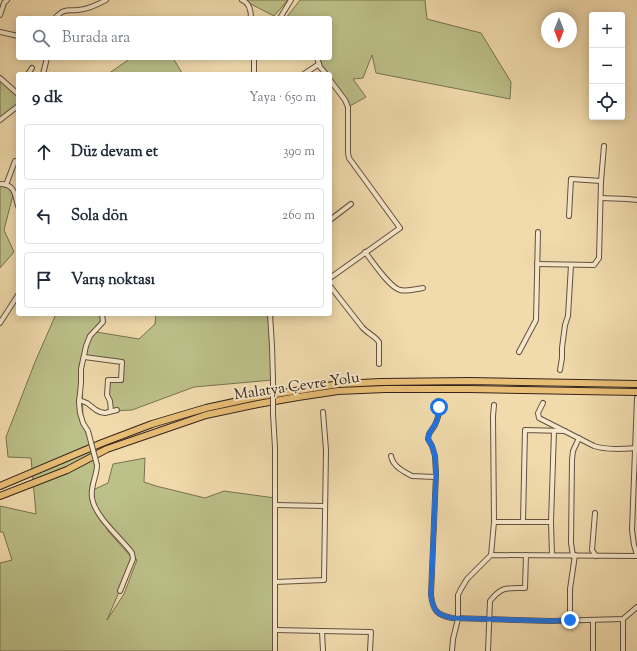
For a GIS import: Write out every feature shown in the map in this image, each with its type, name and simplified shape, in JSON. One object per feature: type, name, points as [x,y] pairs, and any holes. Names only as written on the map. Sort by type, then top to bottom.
[{"type":"highway","name":"Malatya Çevre Yolu","points":[[0,486],[102,443],[152,424],[206,408],[257,397],[339,384],[381,382],[468,381],[637,384]]},
{"type":"highway","name":"Malatya Çevre Yolu","points":[[0,496],[67,470],[107,449],[206,415],[298,397],[338,391],[385,389],[469,388],[637,392]]},
{"type":"street","points":[[0,15],[4,3],[7,0]]},
{"type":"street","points":[[58,16],[65,10],[79,10],[95,6],[106,0]]},
{"type":"street","points":[[242,0],[246,1],[250,7],[251,16]]},
{"type":"street","points":[[281,16],[291,0]]},
{"type":"street","points":[[0,32],[16,36]]},
{"type":"street","points":[[44,72],[46,60]]},
{"type":"street","points":[[254,60],[254,72]]},
{"type":"street","points":[[318,60],[325,72]]},
{"type":"street","points":[[307,72],[319,64]]},
{"type":"street","points":[[29,72],[32,68]]},
{"type":"street","points":[[0,78],[16,91]]},
{"type":"street","points":[[332,83],[345,100],[348,107],[349,158],[400,228],[332,277]]},
{"type":"street","points":[[0,120],[16,108]]},
{"type":"street","points":[[537,264],[594,265],[599,258],[601,181],[604,146]]},
{"type":"street","points":[[6,185],[15,161]]},
{"type":"street","points":[[569,216],[570,179],[601,181]]},
{"type":"street","points":[[0,184],[10,186],[14,191],[16,198]]},
{"type":"street","points":[[601,198],[637,200]]},
{"type":"street","points":[[332,218],[351,204]]},
{"type":"street","points":[[519,352],[536,320],[538,232]]},
{"type":"street","points":[[365,252],[394,287],[401,290],[415,290],[423,288]]},
{"type":"street","points":[[560,370],[565,325],[568,316],[570,265]]},
{"type":"street","points":[[332,289],[367,333],[375,337],[379,342],[379,364]]},
{"type":"street","points":[[0,323],[2,316],[16,298]]},
{"type":"street","points":[[102,316],[103,322],[90,336],[86,346],[81,369],[79,400],[80,413],[88,432],[97,465],[92,490],[94,506],[132,553],[133,559],[120,591]]},
{"type":"street","points":[[270,316],[275,448],[275,651]]},
{"type":"street","points":[[84,357],[122,362],[121,380],[108,380],[107,395],[110,402],[111,411]]},
{"type":"street","points":[[491,555],[637,555],[633,539],[635,519],[637,398]]},
{"type":"street","points":[[79,400],[87,403],[100,412],[105,413],[117,410]]},
{"type":"street","points":[[438,401],[438,417],[428,439],[435,456],[436,477],[431,595],[434,609],[444,616],[458,619],[551,621],[623,619],[637,607]]},
{"type":"street","points":[[543,403],[538,413],[539,418],[594,446],[599,448],[636,448]]},
{"type":"street","points":[[452,651],[453,638],[458,619],[458,595],[467,579],[491,555],[494,522],[494,405]]},
{"type":"street","points":[[275,582],[324,580],[325,434],[323,412]]},
{"type":"street","points":[[523,522],[525,430],[565,431]]},
{"type":"street","points":[[552,556],[554,431]]},
{"type":"street","points":[[570,620],[570,588],[574,556],[571,543],[572,456],[579,438]]},
{"type":"street","points":[[391,456],[393,463],[412,476],[436,477]]},
{"type":"street","points":[[275,505],[325,506]]},
{"type":"street","points":[[595,513],[592,550],[596,556]]},
{"type":"street","points":[[494,522],[552,522]]},
{"type":"street","points":[[488,651],[490,601],[500,590],[507,588],[525,588],[526,555]]},
{"type":"street","points":[[623,619],[623,651]]},
{"type":"street","points":[[593,620],[593,651]]},
{"type":"street","points":[[275,630],[373,630],[370,651]]},
{"type":"street","points":[[322,631],[323,651]]},
{"type":"green space","points":[[243,0],[288,0],[274,16]]},
{"type":"green space","points":[[300,0],[425,0],[427,19],[481,33],[511,82],[510,99],[376,73],[372,55],[363,78],[353,79],[366,97],[348,107],[332,82],[332,72],[326,72],[318,60],[332,60],[332,16],[288,16]]},
{"type":"green space","points":[[128,60],[174,60],[181,72],[111,72]]},
{"type":"green space","points":[[0,78],[16,92],[16,107],[0,121]]},
{"type":"green space","points":[[0,185],[6,185],[14,191],[4,230],[14,252],[0,268]]},
{"type":"green space","points":[[55,316],[103,316],[103,322],[96,332],[139,339],[155,324],[156,316],[270,316],[273,380],[194,387],[132,410],[111,411],[108,380],[121,379],[122,362],[86,357],[82,365],[83,423],[97,465],[93,482],[95,489],[108,483],[113,464],[145,458],[144,482],[156,486],[205,498],[224,491],[275,498],[275,651],[0,651],[0,563],[12,560],[3,532],[0,532],[0,506],[36,514],[31,458],[8,457],[6,437],[35,362]],"holes":[[[104,519],[137,560],[124,594],[107,620],[133,559],[108,531]]]},
{"type":"route","points":[[439,407],[437,421],[429,434],[428,439],[435,456],[436,474],[431,595],[434,609],[438,613],[452,618],[483,620],[570,620]]}]
